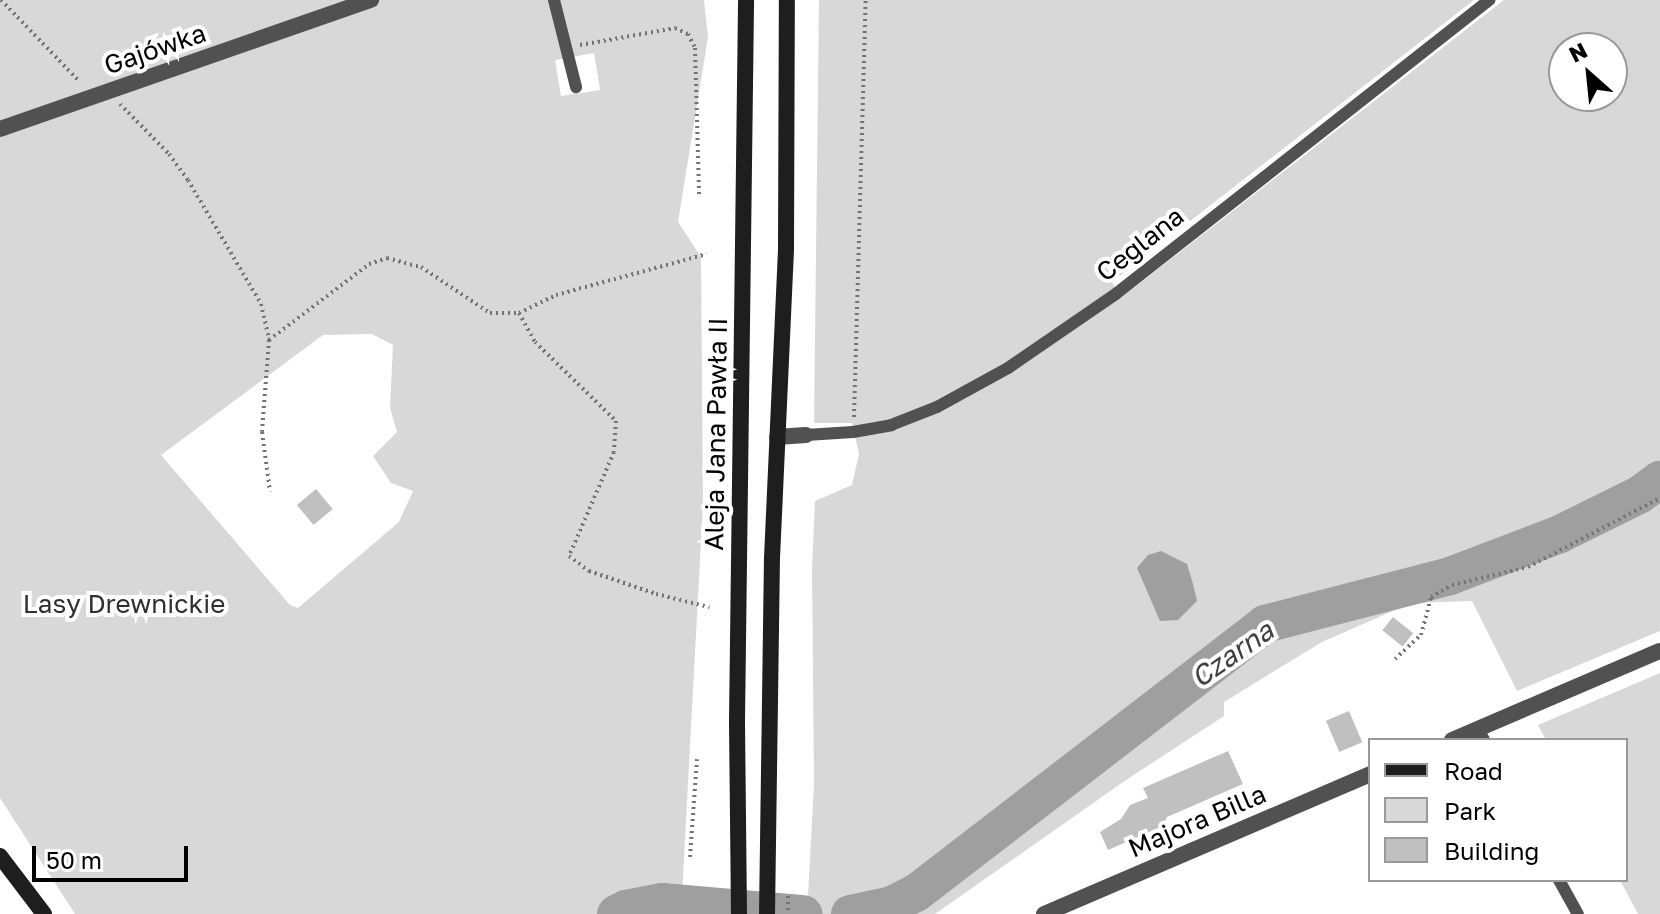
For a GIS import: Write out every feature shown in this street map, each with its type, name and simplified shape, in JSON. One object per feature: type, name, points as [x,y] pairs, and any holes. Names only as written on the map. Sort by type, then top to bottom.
[{"type":"main road","name":"Aleja Jana Pawła II","points":[[739,914],[737,721],[746,0]]},
{"type":"main road","points":[[767,914],[777,437],[786,248],[787,0]]},
{"type":"main road","points":[[0,856],[44,914]]},
{"type":"street","name":"Gajówka","points":[[0,129],[371,0]]},
{"type":"street","name":"Ceglana","points":[[777,437],[806,435]]},
{"type":"street","points":[[1481,735],[1660,651]]},
{"type":"street","name":"Majora Billa","points":[[1051,913],[1368,775]]},
{"type":"lane","points":[[554,0],[576,87]]},
{"type":"lane","name":"Ceglana","points":[[806,435],[853,432],[891,425],[937,407],[1033,351],[1117,293],[1490,0]]},
{"type":"lane","points":[[1560,882],[1578,914]]},
{"type":"path","points":[[1,0],[99,94],[152,135],[188,180],[261,304],[269,340],[262,432],[270,491]]},
{"type":"path","points":[[853,432],[866,0]]},
{"type":"path","points":[[566,48],[675,28],[688,34],[695,48],[699,195]]},
{"type":"path","points":[[269,340],[369,264],[387,258],[421,267],[490,313],[519,313],[556,295],[707,254]]},
{"type":"path","points":[[519,313],[535,342],[616,421],[614,452],[569,556],[589,571],[656,594],[709,607]]},
{"type":"path","points":[[1395,659],[1421,635],[1431,597],[1452,585],[1528,567],[1660,498]]},
{"type":"path","points":[[690,857],[697,759]]},
{"type":"green space","name":"Lasy Drewnickie","points":[[0,0],[704,0],[708,37],[678,222],[701,257],[703,504],[681,914],[75,914],[0,798]],"holes":[[[594,53],[600,90],[561,96],[555,60]],[[372,334],[393,345],[390,408],[397,432],[373,456],[391,483],[413,491],[399,522],[298,608],[290,605],[161,455],[323,335]]]},
{"type":"green space","points":[[819,0],[1474,0],[1112,282],[1121,298],[1504,0],[1660,0],[1660,631],[1517,691],[1472,601],[1411,603],[1322,642],[1224,702],[1224,716],[1126,780],[935,914],[807,914],[814,785],[812,569],[815,501],[852,485],[859,454],[852,423],[814,423]]},
{"type":"green space","points":[[1660,673],[1660,914],[1638,914],[1621,882],[1628,882],[1628,738],[1545,738],[1538,725]]},
{"type":"shaded area","points":[[1161,551],[1187,564],[1193,584],[1197,601],[1178,620],[1160,621],[1137,568],[1148,555]]},
{"type":"building","points":[[316,489],[333,509],[314,525],[297,505]]},
{"type":"building","points":[[1393,617],[1413,633],[1403,647],[1382,630]]},
{"type":"building","points":[[1349,711],[1362,742],[1339,752],[1326,721]]},
{"type":"building","points":[[1228,751],[1243,784],[1167,817],[1163,826],[1108,850],[1100,832],[1121,819],[1130,805],[1148,798],[1143,788]]},
{"type":"waterway","name":"Czarna","points":[[850,914],[892,905],[916,893],[1265,624],[1450,576],[1560,534],[1639,495],[1660,480]]},
{"type":"waterway","name":"Czarna","points":[[616,914],[662,902],[803,914]]}]
